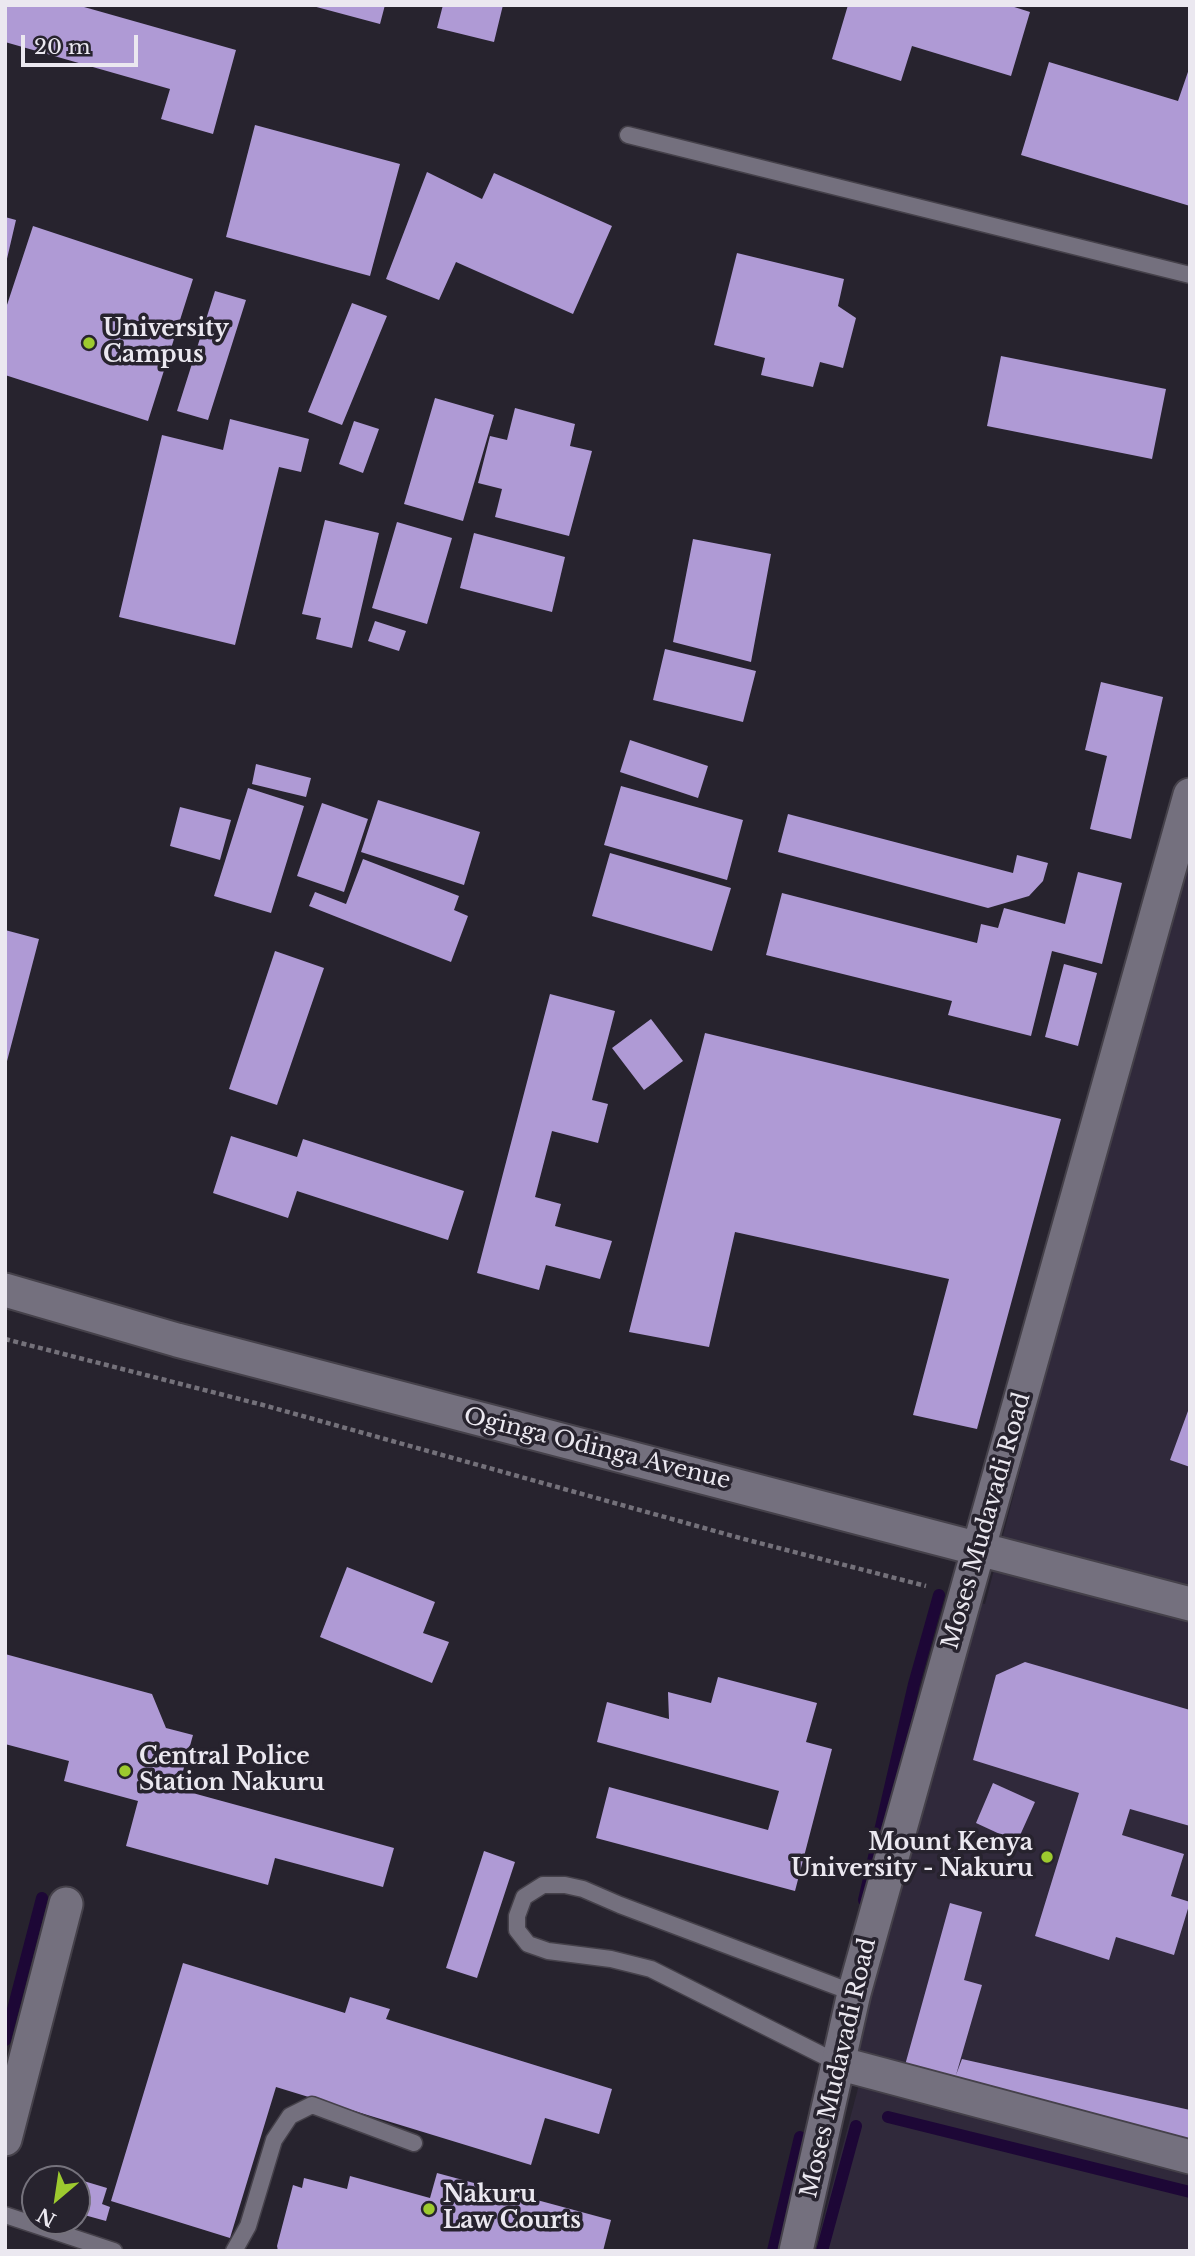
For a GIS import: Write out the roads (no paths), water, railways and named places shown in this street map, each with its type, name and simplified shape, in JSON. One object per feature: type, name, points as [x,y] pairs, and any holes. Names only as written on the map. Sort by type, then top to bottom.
[{"type":"street","name":"Moses Mudavadi Road","points":[[796,2251],[854,1993],[1190,795]]},
{"type":"street","name":"Oginga Odinga Avenue","points":[[5,1290],[177,1340],[1190,1604]]},
{"type":"street","points":[[5,2139],[66,1904]]},
{"type":"street","points":[[838,2063],[1190,2157]]},
{"type":"lane","points":[[628,135],[1190,275]]},
{"type":"lane","points":[[838,2063],[651,1969],[611,1959],[548,1951],[528,1944],[517,1930],[517,1916],[524,1897],[543,1885],[565,1885],[583,1889],[854,1993]]},
{"type":"lane","points":[[234,2251],[248,2225],[274,2140],[289,2116],[312,2105],[414,2143]]},
{"type":"lane","points":[[5,2215],[114,2251]]},
{"type":"waterway","points":[[864,1900],[914,1684],[939,1595]]},
{"type":"waterway","points":[[5,2040],[42,1898]]},
{"type":"waterway","points":[[888,2117],[1190,2192]]},
{"type":"waterway","points":[[822,2251],[856,2126]]},
{"type":"waterway","points":[[773,2251],[800,2137]]},
{"type":"place","name":"University Campus","points":[[89,343]]},
{"type":"place","name":"Central Police Station Nakuru","points":[[125,1771]]},
{"type":"place","name":"Mount Kenya University - Nakuru","points":[[1047,1857]]},
{"type":"place","name":"Nakuru Law Courts","points":[[429,2209]]}]
